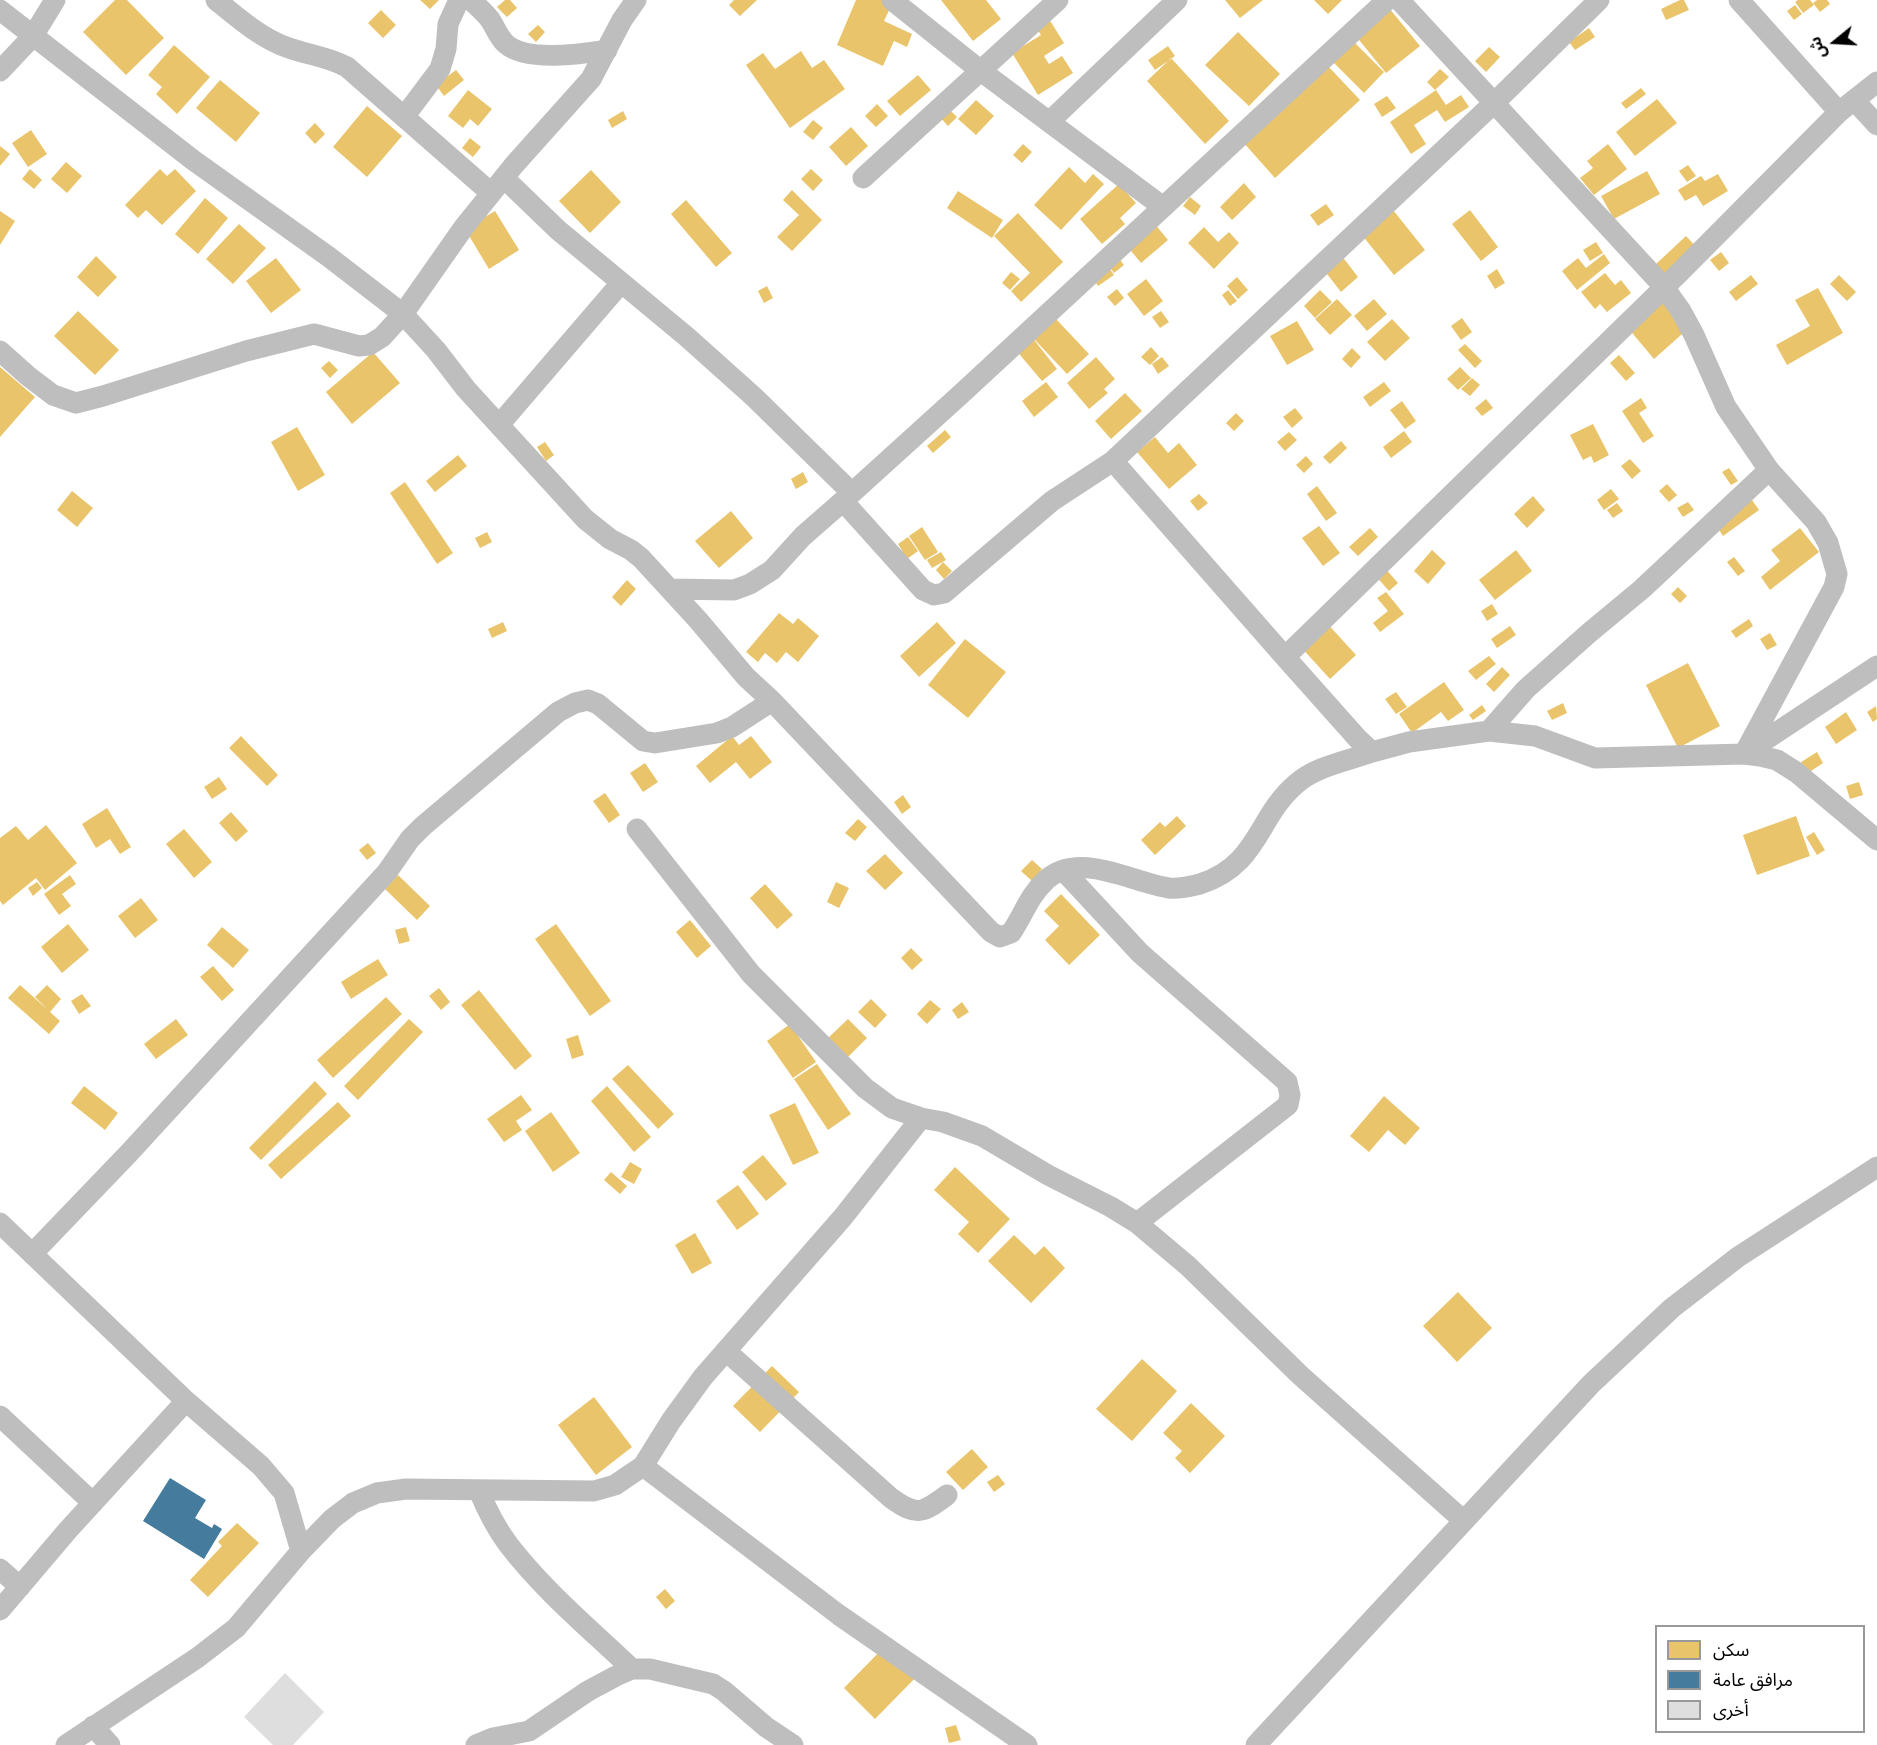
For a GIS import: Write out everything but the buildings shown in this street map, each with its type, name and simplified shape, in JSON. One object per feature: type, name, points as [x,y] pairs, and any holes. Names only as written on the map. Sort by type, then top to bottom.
[{"type":"street","points":[[0,71],[33,36],[56,0]]},
{"type":"street","points":[[216,0],[273,42],[335,61],[347,67],[404,117],[558,231],[621,283],[754,397],[847,497],[923,590],[934,595],[944,593],[951,588],[982,558],[1052,501],[1113,460],[1494,103],[1599,0]]},
{"type":"street","points":[[404,117],[440,69],[446,49],[448,24],[459,0]]},
{"type":"street","points":[[471,0],[487,15],[500,38],[511,48],[553,56],[607,50]]},
{"type":"street","points":[[0,351],[53,395],[76,403],[246,351],[314,334],[359,346],[369,345],[382,337],[403,314],[464,226],[497,185],[591,80],[622,20],[636,0]]},
{"type":"street","points":[[892,0],[981,71],[1162,207]]},
{"type":"street","points":[[863,178],[1058,0]]},
{"type":"street","points":[[1050,122],[1177,0]]},
{"type":"street","points":[[670,589],[734,590],[750,585],[772,570],[803,536],[960,395],[1387,0]]},
{"type":"street","points":[[1399,0],[1664,287],[1694,335],[1726,407],[1769,470],[1816,522],[1828,543],[1837,574],[1834,587],[1743,754]]},
{"type":"street","points":[[1739,0],[1847,106],[1877,125]]},
{"type":"street","points":[[0,10],[192,160],[338,263],[403,314],[499,425],[585,519],[610,539],[631,550],[670,589],[746,677],[772,701],[991,932],[1000,937],[1011,933],[1030,897],[1048,878],[1064,871],[1093,867],[1171,889],[1199,884],[1224,874],[1241,860],[1283,798],[1297,783],[1312,773],[1409,742],[1489,731],[1534,736],[1595,758],[1743,754],[1777,760],[1796,772],[1877,840]]},
{"type":"street","points":[[1285,657],[1847,106],[1877,82]]},
{"type":"street","points":[[499,425],[621,283]]},
{"type":"street","points":[[1113,460],[1285,657],[1372,752]]},
{"type":"street","points":[[1489,731],[1527,689],[1642,589],[1769,470]]},
{"type":"street","points":[[1743,754],[1877,666]]},
{"type":"street","points":[[32,1254],[129,1153],[387,872],[410,839],[558,712],[575,703],[588,700],[598,704],[643,741],[655,743],[717,733],[732,727],[772,701]]},
{"type":"street","points":[[637,829],[751,974],[813,1038],[874,1095],[891,1108],[921,1118],[943,1122],[982,1136],[1137,1223],[1188,1266],[1300,1376],[1464,1521]]},
{"type":"street","points":[[1064,871],[1140,953],[1287,1082],[1290,1095],[1288,1105],[1137,1223]]},
{"type":"street","points":[[66,1745],[197,1658],[236,1628],[301,1551],[353,1503],[377,1493],[406,1489],[594,1491],[615,1485],[643,1466],[671,1421],[703,1377],[843,1217],[921,1118]]},
{"type":"street","points":[[1256,1745],[1591,1384],[1672,1308],[1738,1257],[1877,1167]]},
{"type":"street","points":[[0,1223],[186,1401],[261,1466],[284,1493],[301,1551]]},
{"type":"street","points":[[726,1351],[905,1509],[918,1512],[928,1509],[947,1495]]},
{"type":"street","points":[[0,1610],[186,1401]]},
{"type":"street","points":[[0,1416],[93,1503]]},
{"type":"street","points":[[643,1466],[839,1615],[1027,1745]]},
{"type":"street","points":[[479,1491],[492,1520],[525,1564],[632,1669]]},
{"type":"street","points":[[0,1569],[20,1587]]},
{"type":"street","points":[[476,1745],[493,1738],[529,1731],[588,1691],[632,1669],[659,1670],[713,1684],[793,1745]]},
{"type":"street","points":[[93,1726],[110,1745]]}]
